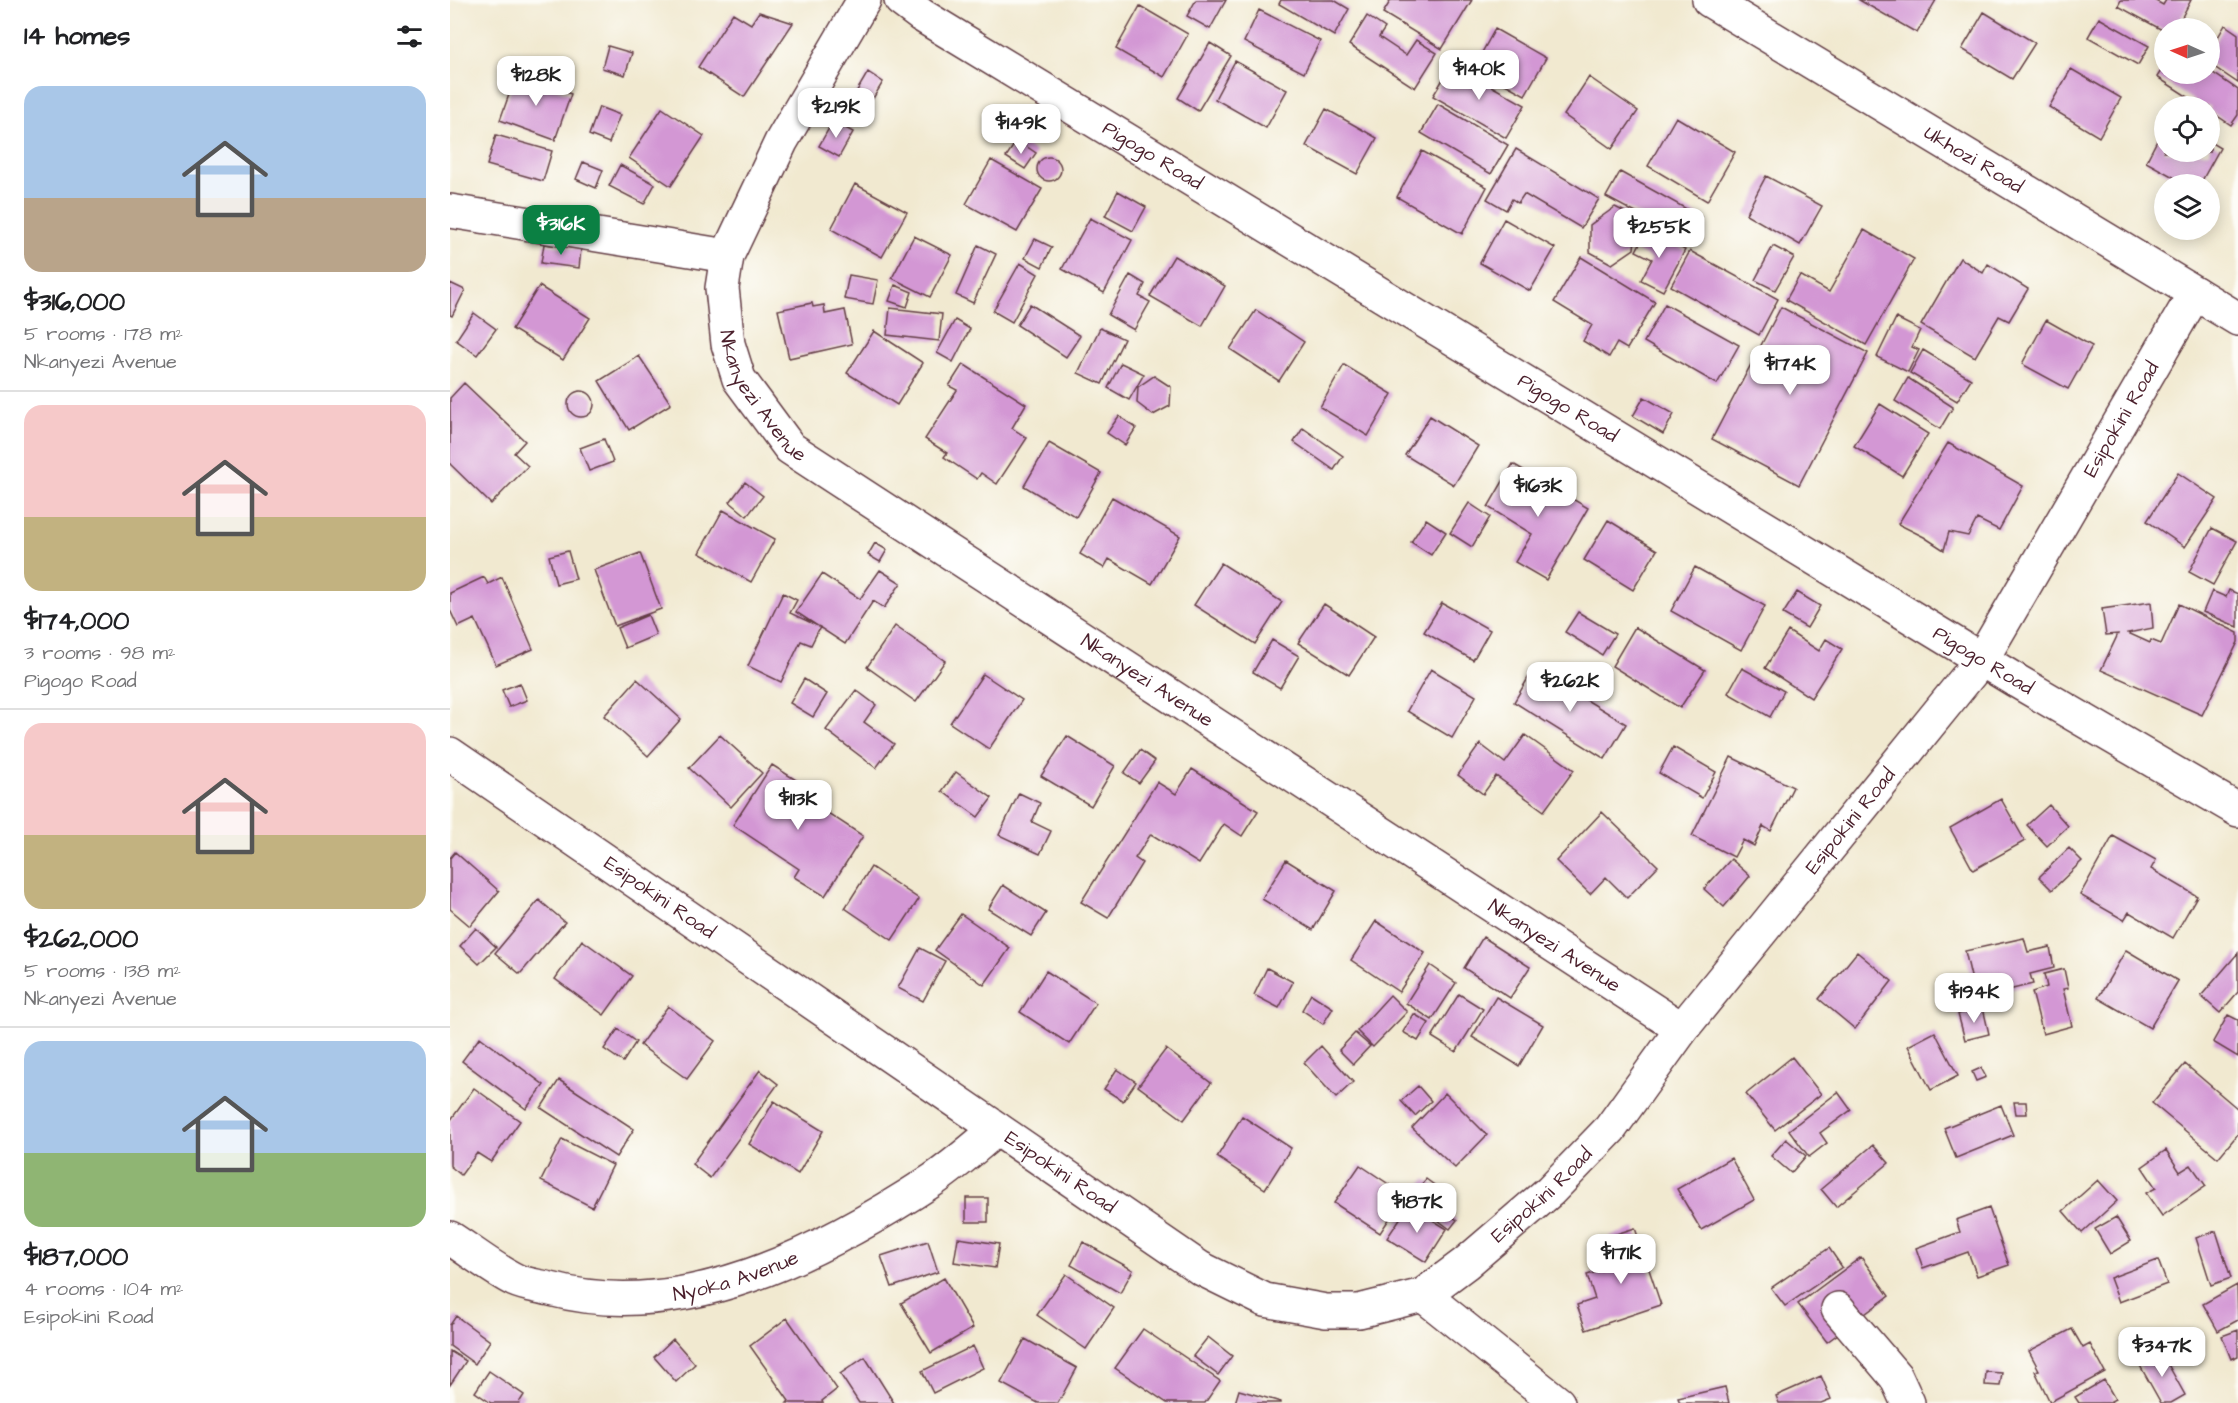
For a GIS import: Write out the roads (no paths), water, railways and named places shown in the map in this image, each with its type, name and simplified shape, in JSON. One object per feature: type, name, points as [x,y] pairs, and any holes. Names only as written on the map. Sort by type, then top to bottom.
[{"type":"street","name":"Nkanyezi Avenue","points":[[864,0],[781,142],[727,256],[723,288],[728,344],[739,379],[790,448],[1682,1029]]},
{"type":"street","name":"Pigogo Road","points":[[901,0],[921,15],[1982,659],[2238,810]]},
{"type":"street","name":"Ukhozi Road","points":[[1709,0],[2238,318]]},
{"type":"street","points":[[450,211],[727,256]]},
{"type":"street","name":"Esipokini Road","points":[[450,754],[1200,1268],[1265,1300],[1326,1311],[1359,1311],[1423,1295],[1466,1263],[1550,1191],[1610,1129],[1682,1029],[1982,659],[2195,293]]},
{"type":"street","name":"Nyoka Avenue","points":[[450,1238],[515,1280],[560,1292],[620,1299],[674,1296],[761,1273],[843,1233],[934,1179],[997,1129]]},
{"type":"street","points":[[1423,1295],[1558,1403]]},
{"type":"street","points":[[1838,1309],[1896,1377],[1908,1403]]}]
